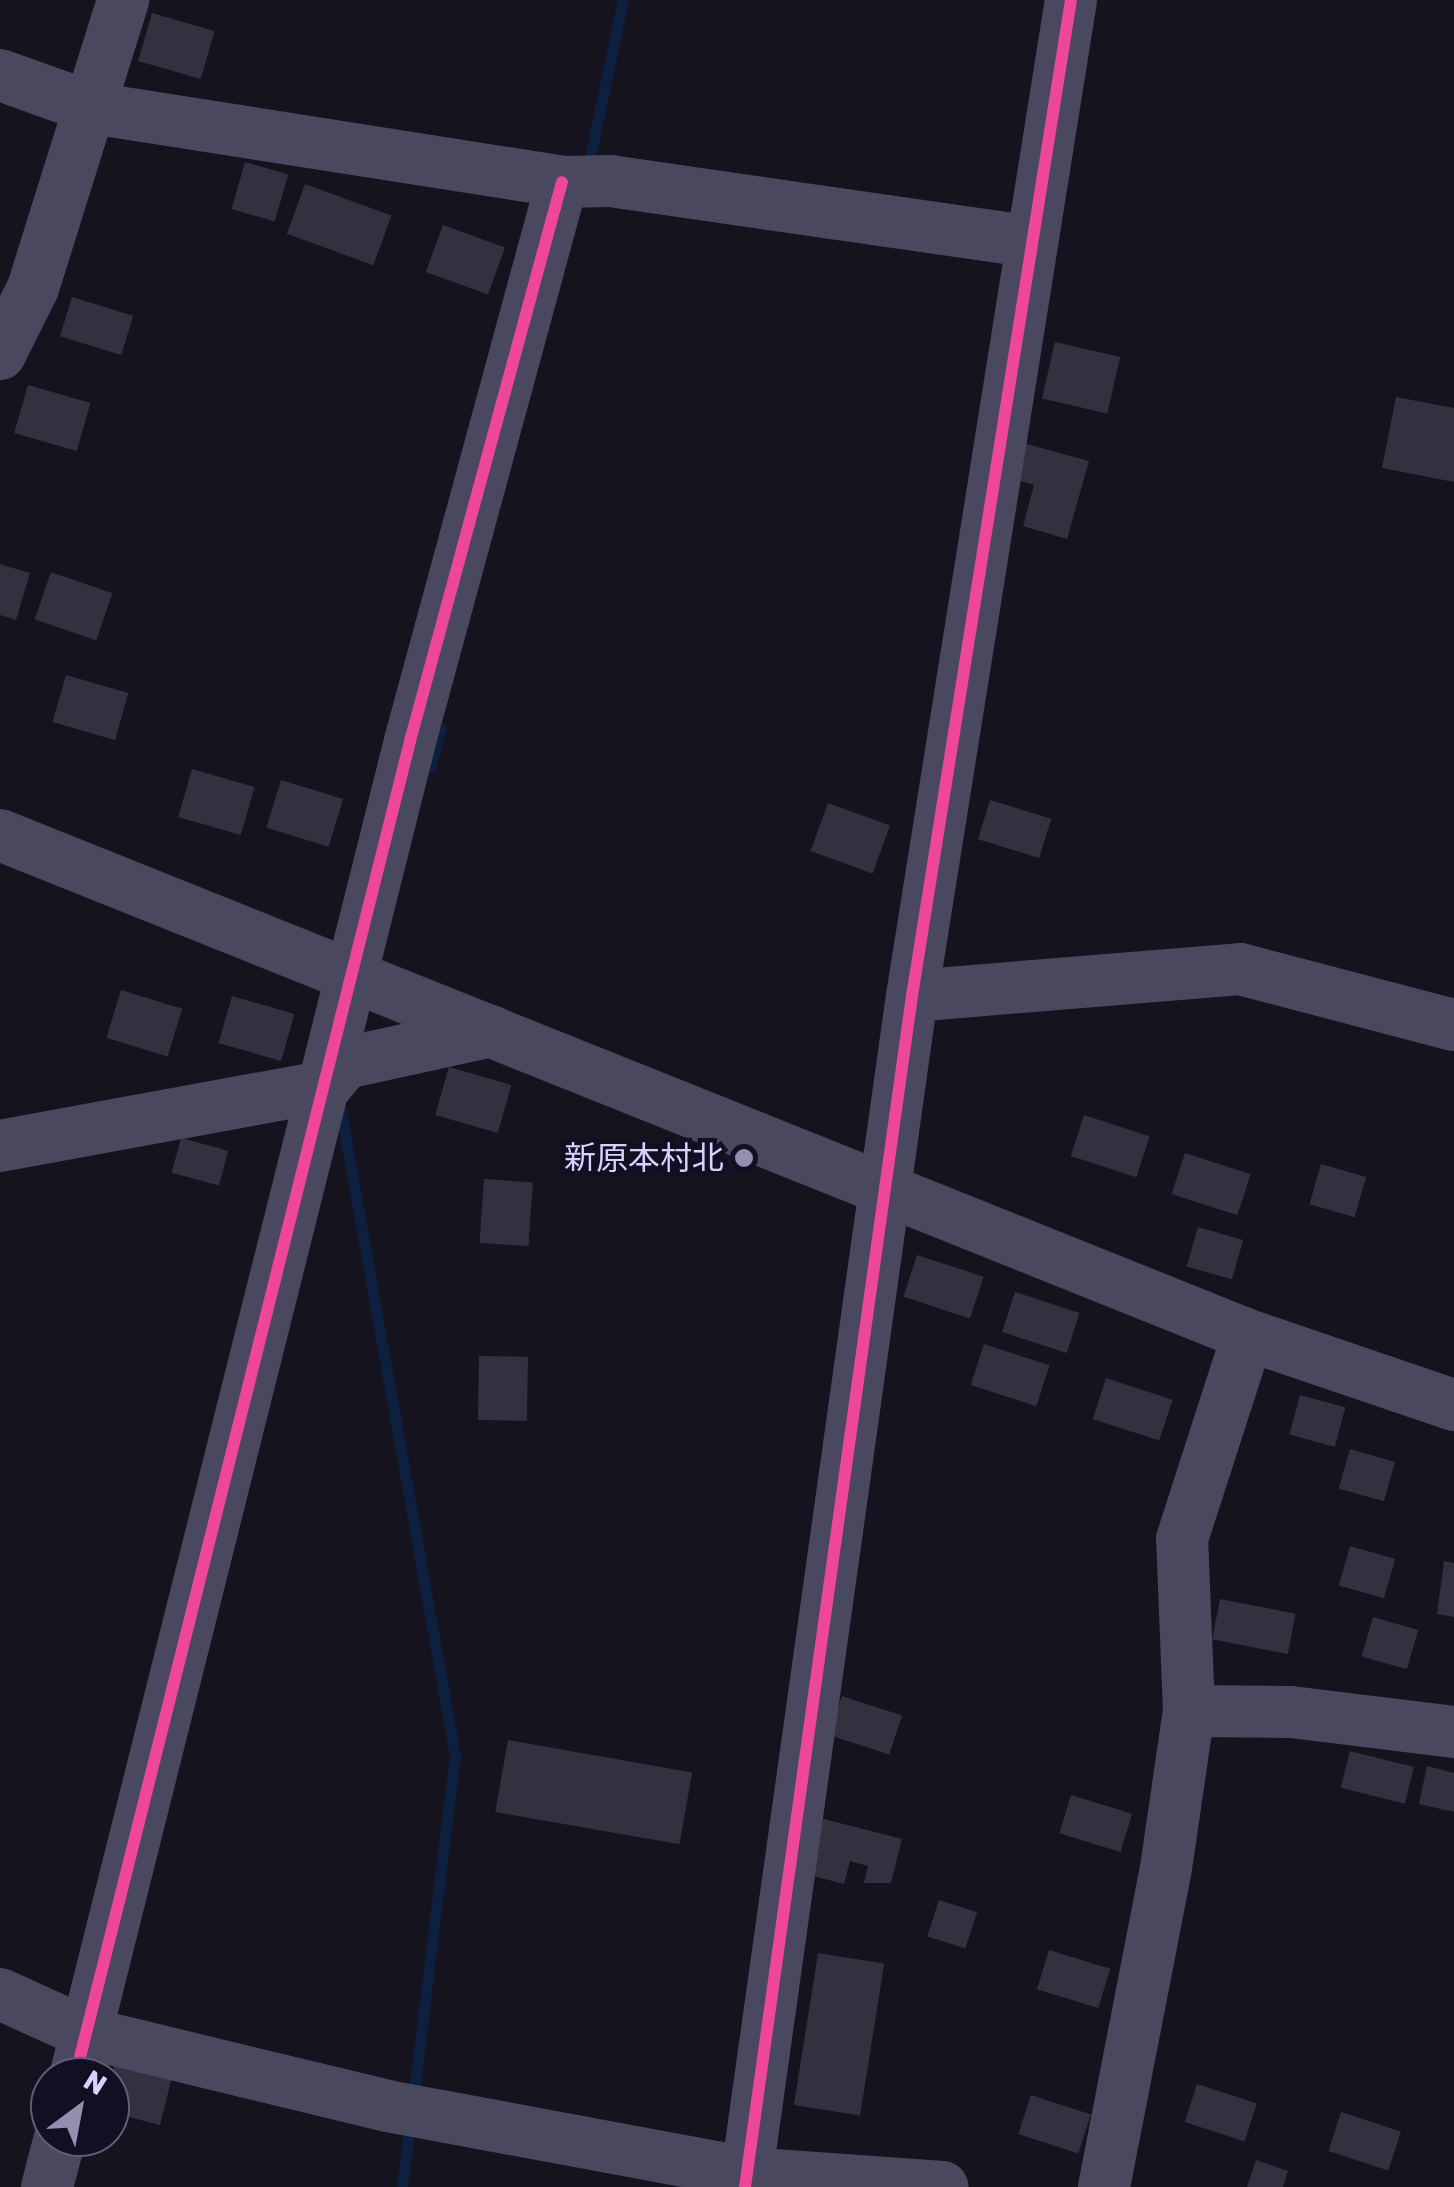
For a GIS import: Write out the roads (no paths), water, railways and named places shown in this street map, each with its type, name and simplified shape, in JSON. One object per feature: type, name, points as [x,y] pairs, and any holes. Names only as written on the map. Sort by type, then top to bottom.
[{"type":"street","points":[[0,354],[33,288],[123,0]]},
{"type":"street","points":[[746,2180],[912,996],[1072,0]]},
{"type":"street","points":[[0,75],[92,108],[579,181],[1031,242]]},
{"type":"street","points":[[80,2055],[345,1069],[354,973],[410,740],[579,181]]},
{"type":"street","points":[[0,835],[354,973],[1248,1335],[1454,1405]]},
{"type":"street","points":[[912,996],[1240,969],[1454,1025]]},
{"type":"street","points":[[0,1146],[345,1069],[492,1031]]},
{"type":"street","points":[[1104,2187],[1163,1887],[1189,1711],[1182,1540],[1248,1335]]},
{"type":"street","points":[[1189,1711],[1291,1712],[1454,1732]]},
{"type":"street","points":[[0,1994],[80,2055],[411,2111],[746,2180],[942,2187]]},
{"type":"street","points":[[47,2187],[55,2157]]},
{"type":"waterway","points":[[588,167],[623,0]]},
{"type":"waterway","points":[[430,767],[441,727]]},
{"type":"waterway","points":[[340,1106],[455,1756],[413,2099]]},
{"type":"waterway","points":[[402,2187],[410,2123]]},
{"type":"place","name":"新原本村北","points":[[744,1158]]}]
